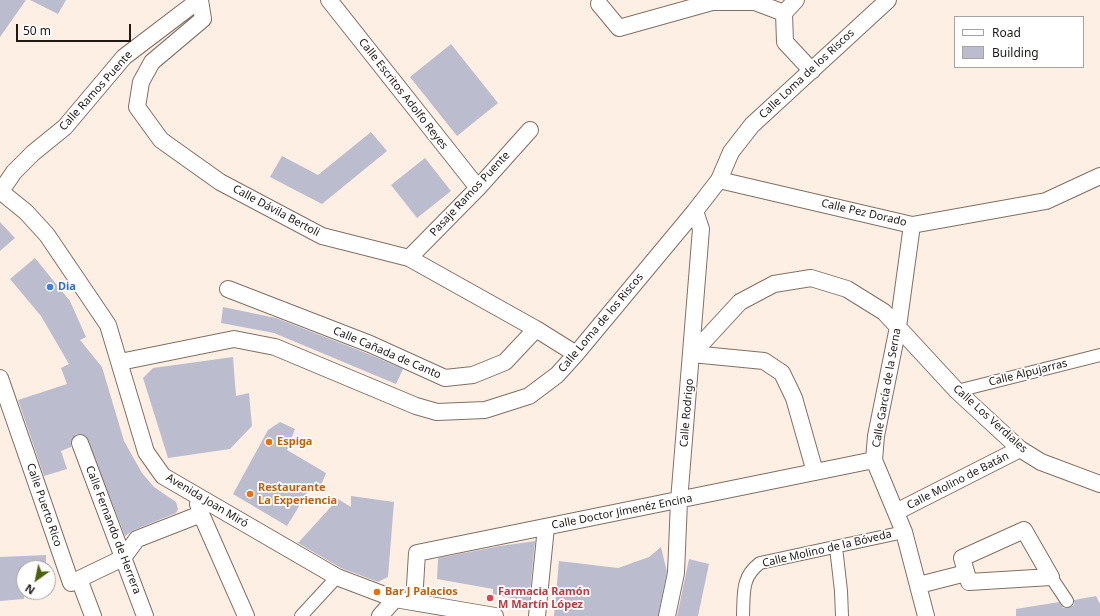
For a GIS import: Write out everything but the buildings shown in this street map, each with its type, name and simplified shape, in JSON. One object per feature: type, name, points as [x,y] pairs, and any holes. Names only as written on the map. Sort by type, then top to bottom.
[{"type":"street","name":"Calle Ramos Puente","points":[[0,191],[14,172],[33,153],[65,127],[124,57],[200,0]]},
{"type":"street","name":"Calle Dávila Bertoli","points":[[200,0],[203,19],[152,62],[141,82],[137,107],[161,140],[220,182],[322,236],[409,258],[536,329],[576,354]]},
{"type":"street","name":"Calle Escritos Adolfo Reyes","points":[[329,0],[478,188]]},
{"type":"street","points":[[796,0],[784,13],[785,42],[812,71]]},
{"type":"street","name":"Calle Loma de los Riscos","points":[[120,362],[234,339],[275,347],[416,406],[437,412],[484,410],[529,396],[557,375],[576,354],[695,211],[719,180],[731,152],[752,125],[888,0]]},
{"type":"street","points":[[599,4],[619,28],[712,1],[755,2],[784,13]]},
{"type":"street","name":"Pasaje Ramos Puente","points":[[409,258],[478,188],[530,130]]},
{"type":"street","name":"Calle Pez Dorado","points":[[719,180],[912,225],[1046,201],[1100,176]]},
{"type":"street","name":"Avenida Joan Miró","points":[[0,191],[26,212],[47,235],[108,325],[146,452],[163,476],[337,578],[395,599],[495,616]]},
{"type":"street","name":"Calle Rodrigo","points":[[667,616],[676,573],[679,501],[701,229],[695,211]]},
{"type":"street","name":"Calle García de la Serna","points":[[912,225],[898,327],[876,436],[874,460],[904,532],[926,616]]},
{"type":"street","name":"Calle Los Verdiales","points":[[692,354],[740,302],[774,284],[811,278],[847,289],[884,312],[957,391],[1020,449],[1041,462],[1100,484]]},
{"type":"street","name":"Calle Cañada de Canto","points":[[228,289],[370,344],[445,378],[473,375],[505,362],[536,329]]},
{"type":"street","points":[[692,354],[764,361],[782,373],[794,398],[815,472]]},
{"type":"street","name":"Calle Alpujarras","points":[[957,391],[1100,355]]},
{"type":"street","name":"Calle Puerto Rico","points":[[0,378],[71,583],[79,579]]},
{"type":"street","name":"Calle Fernando de Herrera","points":[[80,443],[145,616]]},
{"type":"street","name":"Calle Molino de Batán","points":[[896,512],[1020,449]]},
{"type":"street","name":"Calle Doctor Jimenéz Encina","points":[[414,602],[418,554],[874,460]]},
{"type":"street","points":[[195,494],[200,514],[246,616]]},
{"type":"street","points":[[93,616],[79,579],[123,558],[137,539],[200,514]]},
{"type":"street","points":[[536,616],[546,527]]},
{"type":"street","points":[[1051,577],[969,582],[962,558],[1024,530],[1051,577],[1067,601]]},
{"type":"street","name":"Calle Molino de la Bóveda","points":[[743,616],[745,583],[749,574],[760,563],[904,532]]},
{"type":"street","points":[[836,547],[842,616]]},
{"type":"street","points":[[919,585],[966,573]]},
{"type":"street","points":[[301,616],[337,578]]},
{"type":"street","points":[[380,616],[395,599]]},
{"type":"street","points":[[395,599],[396,616]]},
{"type":"place","name":"Dia","points":[[50,287]]},
{"type":"place","name":"Espiga","points":[[269,442]]},
{"type":"place","name":"Restaurante La Experiencia","points":[[250,494]]},
{"type":"place","name":"Bar J Palacios","points":[[377,592]]},
{"type":"place","name":"Farmacia Ramón M Martín López","points":[[490,598]]}]
